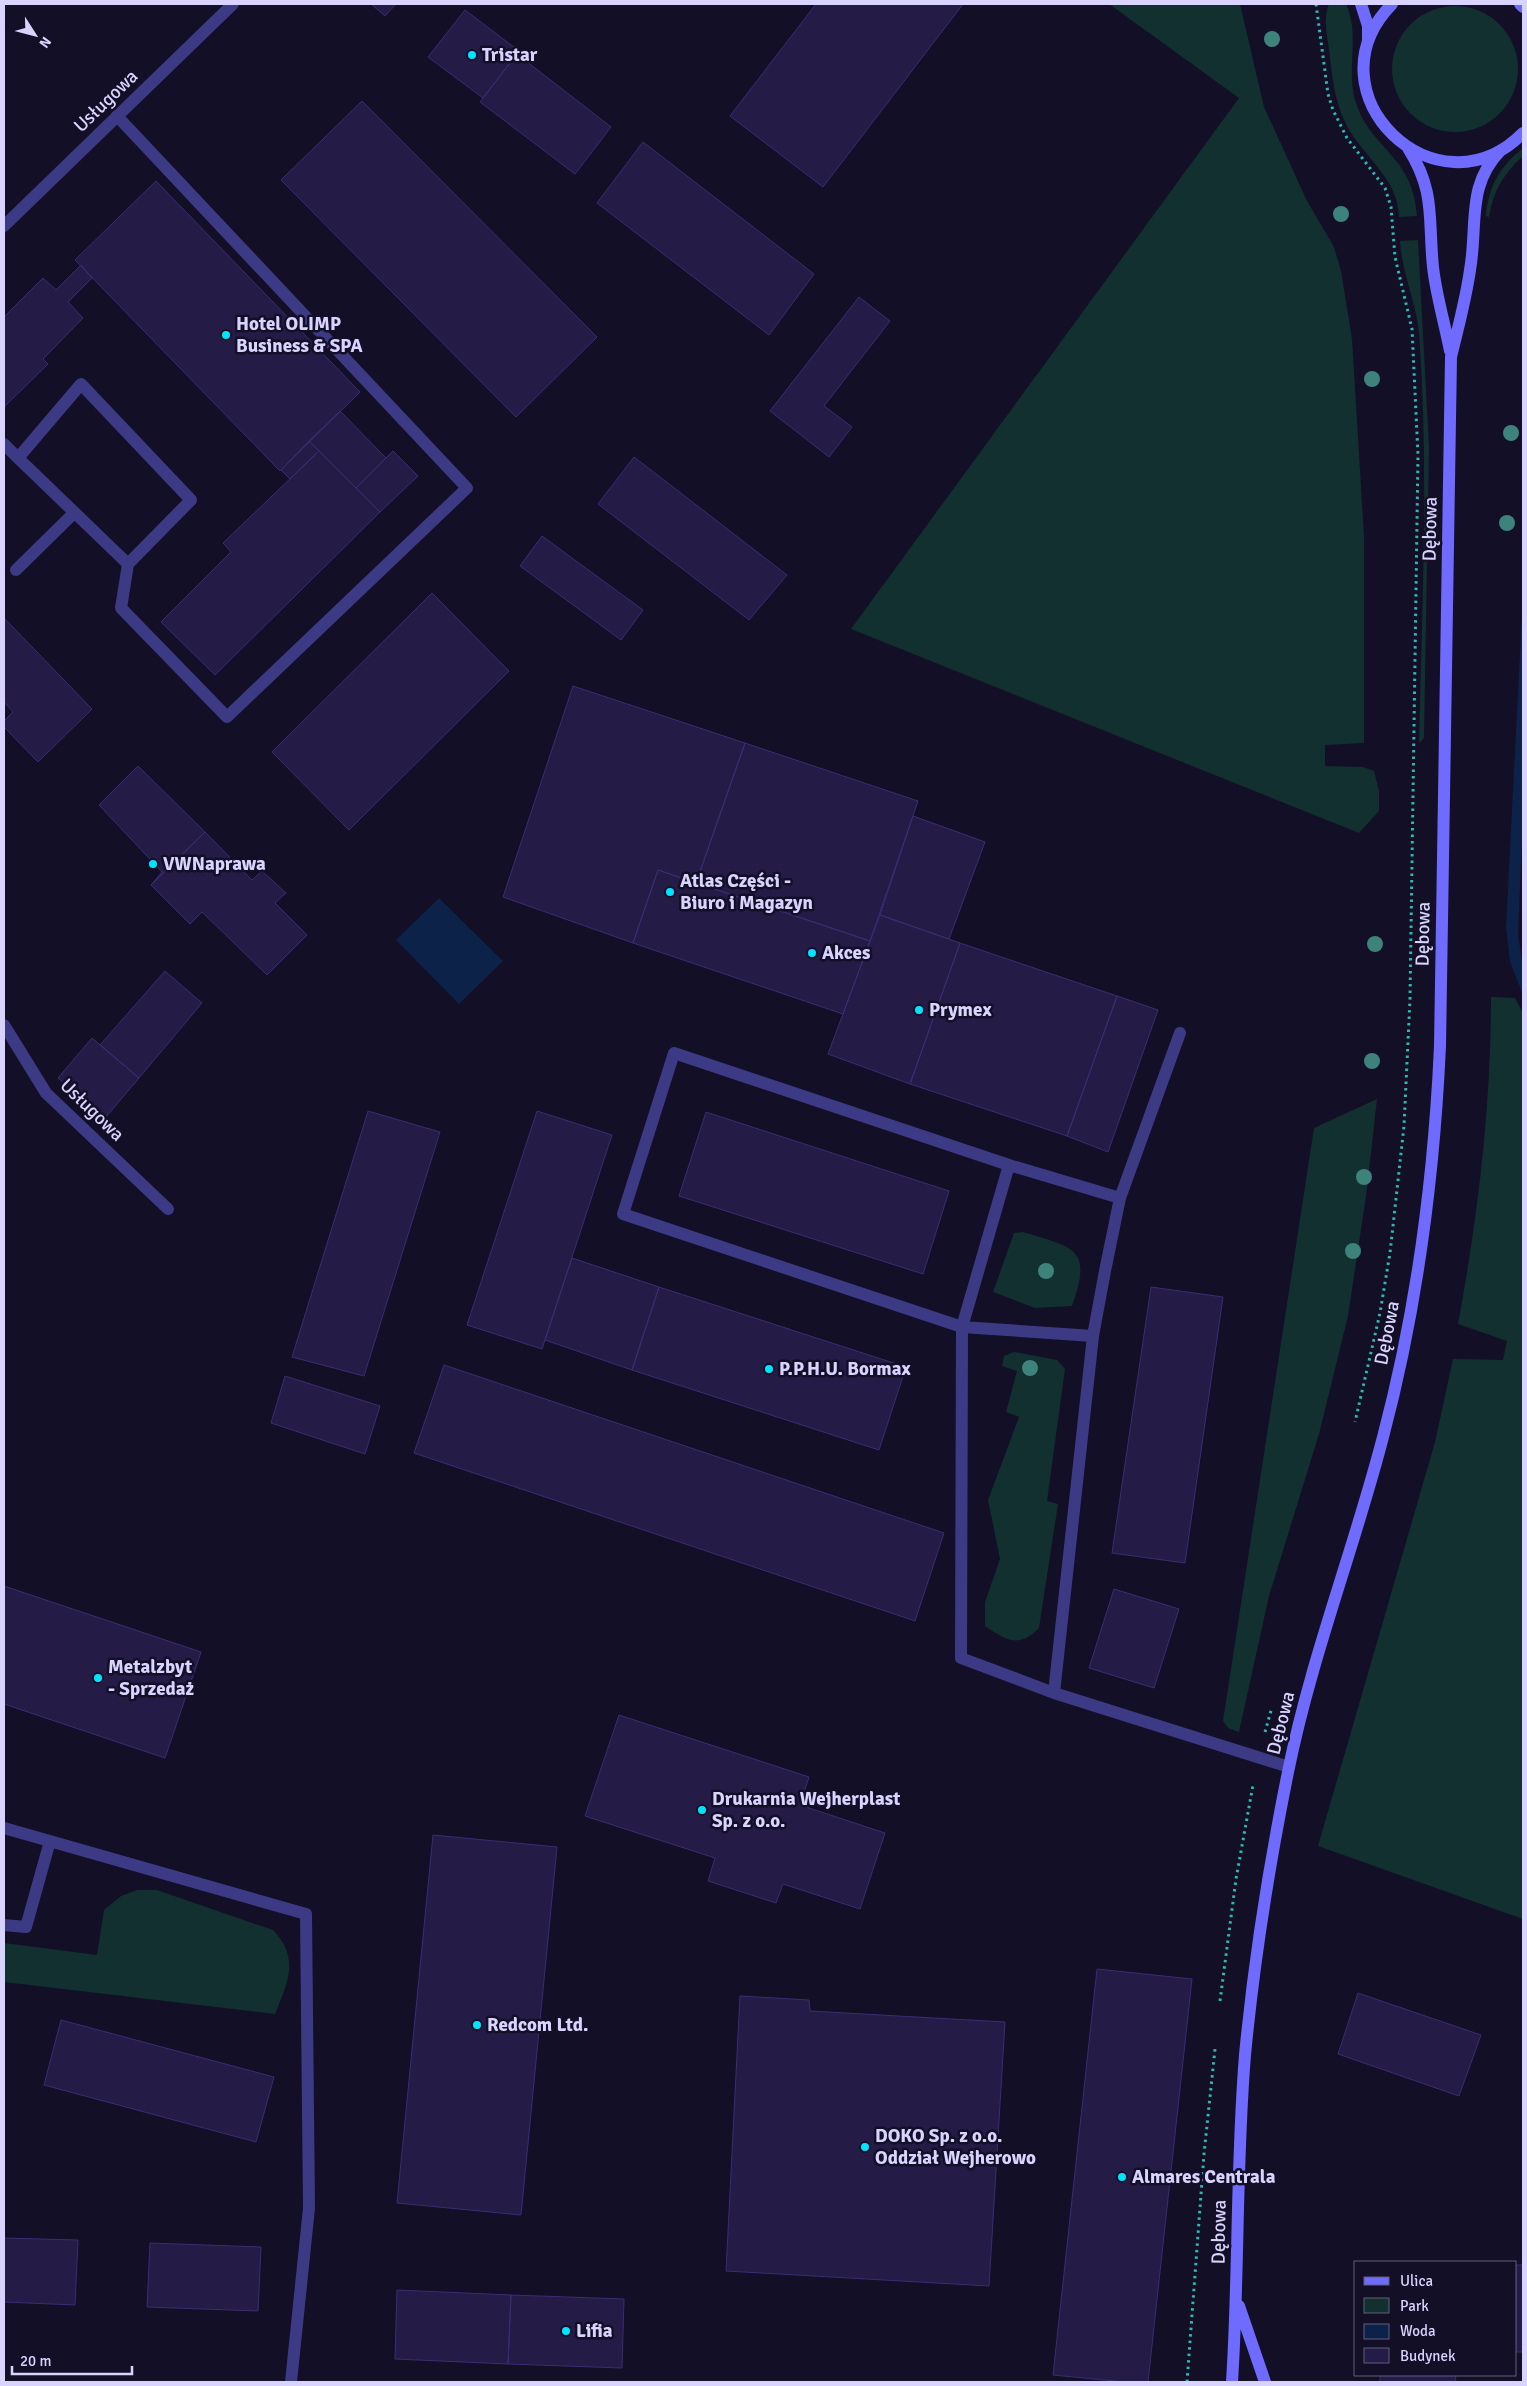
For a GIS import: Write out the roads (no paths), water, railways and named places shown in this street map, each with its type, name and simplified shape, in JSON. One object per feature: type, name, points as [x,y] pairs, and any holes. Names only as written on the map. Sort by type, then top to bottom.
[{"type":"main road","points":[[1361,4],[1368,26],[1364,75],[1368,97],[1377,117],[1391,134],[1408,148],[1428,157],[1450,161],[1476,159],[1501,150],[1523,133]]},
{"type":"main road","points":[[1368,42],[1383,13],[1392,4]]},
{"type":"main road","points":[[1520,4],[1523,7]]},
{"type":"main road","name":"Dębowa","points":[[1408,148],[1425,178],[1429,196],[1433,269],[1451,357]]},
{"type":"main road","name":"Dębowa","points":[[1232,2382],[1237,2300],[1236,2229],[1245,2057],[1269,1867],[1289,1767],[1310,1684],[1364,1507],[1392,1402],[1409,1326],[1428,1199],[1436,1118],[1440,1028],[1451,357],[1471,269],[1474,216],[1481,179],[1491,160],[1501,150]]},
{"type":"main road","name":"Dębowa","points":[[1237,2300],[1265,2382]]},
{"type":"street","name":"Usługowa","points":[[4,226],[233,4]]},
{"type":"street","points":[[18,458],[81,384],[191,500],[128,564],[121,608],[227,717],[467,488],[117,116]]},
{"type":"street","points":[[4,444],[128,564]]},
{"type":"street","points":[[16,570],[74,513]]},
{"type":"street","name":"Usługowa","points":[[4,1026],[46,1093],[168,1209]]},
{"type":"street","points":[[1054,1693],[1093,1336],[1120,1198],[1180,1033]]},
{"type":"street","points":[[1093,1336],[962,1327],[623,1214],[674,1053],[1009,1165],[1120,1198]]},
{"type":"street","points":[[1009,1165],[962,1327],[962,1658],[1054,1693],[1289,1767]]},
{"type":"street","points":[[4,1828],[306,1914],[309,2208],[291,2382]]},
{"type":"street","points":[[4,1925],[26,1927],[50,1841]]},
{"type":"water","points":[[1523,594],[1523,816],[1518,935],[1523,966],[1523,995],[1510,962],[1506,927]]},
{"type":"water","points":[[439,898],[503,961],[459,1004],[396,940]]},
{"type":"place","name":"Tristar","points":[[472,55]]},
{"type":"place","name":"Hotel OLIMP Business & SPA","points":[[226,335]]},
{"type":"place","name":"VWNaprawa","points":[[153,864]]},
{"type":"place","name":"Atlas Części - Biuro i Magazyn","points":[[670,892]]},
{"type":"place","name":"Akces","points":[[812,953]]},
{"type":"place","name":"Prymex","points":[[919,1010]]},
{"type":"place","name":"P.P.H.U. Bormax","points":[[769,1369]]},
{"type":"place","name":"Metalzbyt - Sprzedaż","points":[[98,1678]]},
{"type":"place","name":"Drukarnia Wejherplast Sp. z o.o.","points":[[702,1810]]},
{"type":"place","name":"Redcom Ltd.","points":[[477,2025]]},
{"type":"place","name":"DOKO Sp. z o.o. Oddział Wejherowo","points":[[865,2147]]},
{"type":"place","name":"Almares Centrala","points":[[1122,2177]]},
{"type":"place","name":"Lifia","points":[[566,2331]]}]
